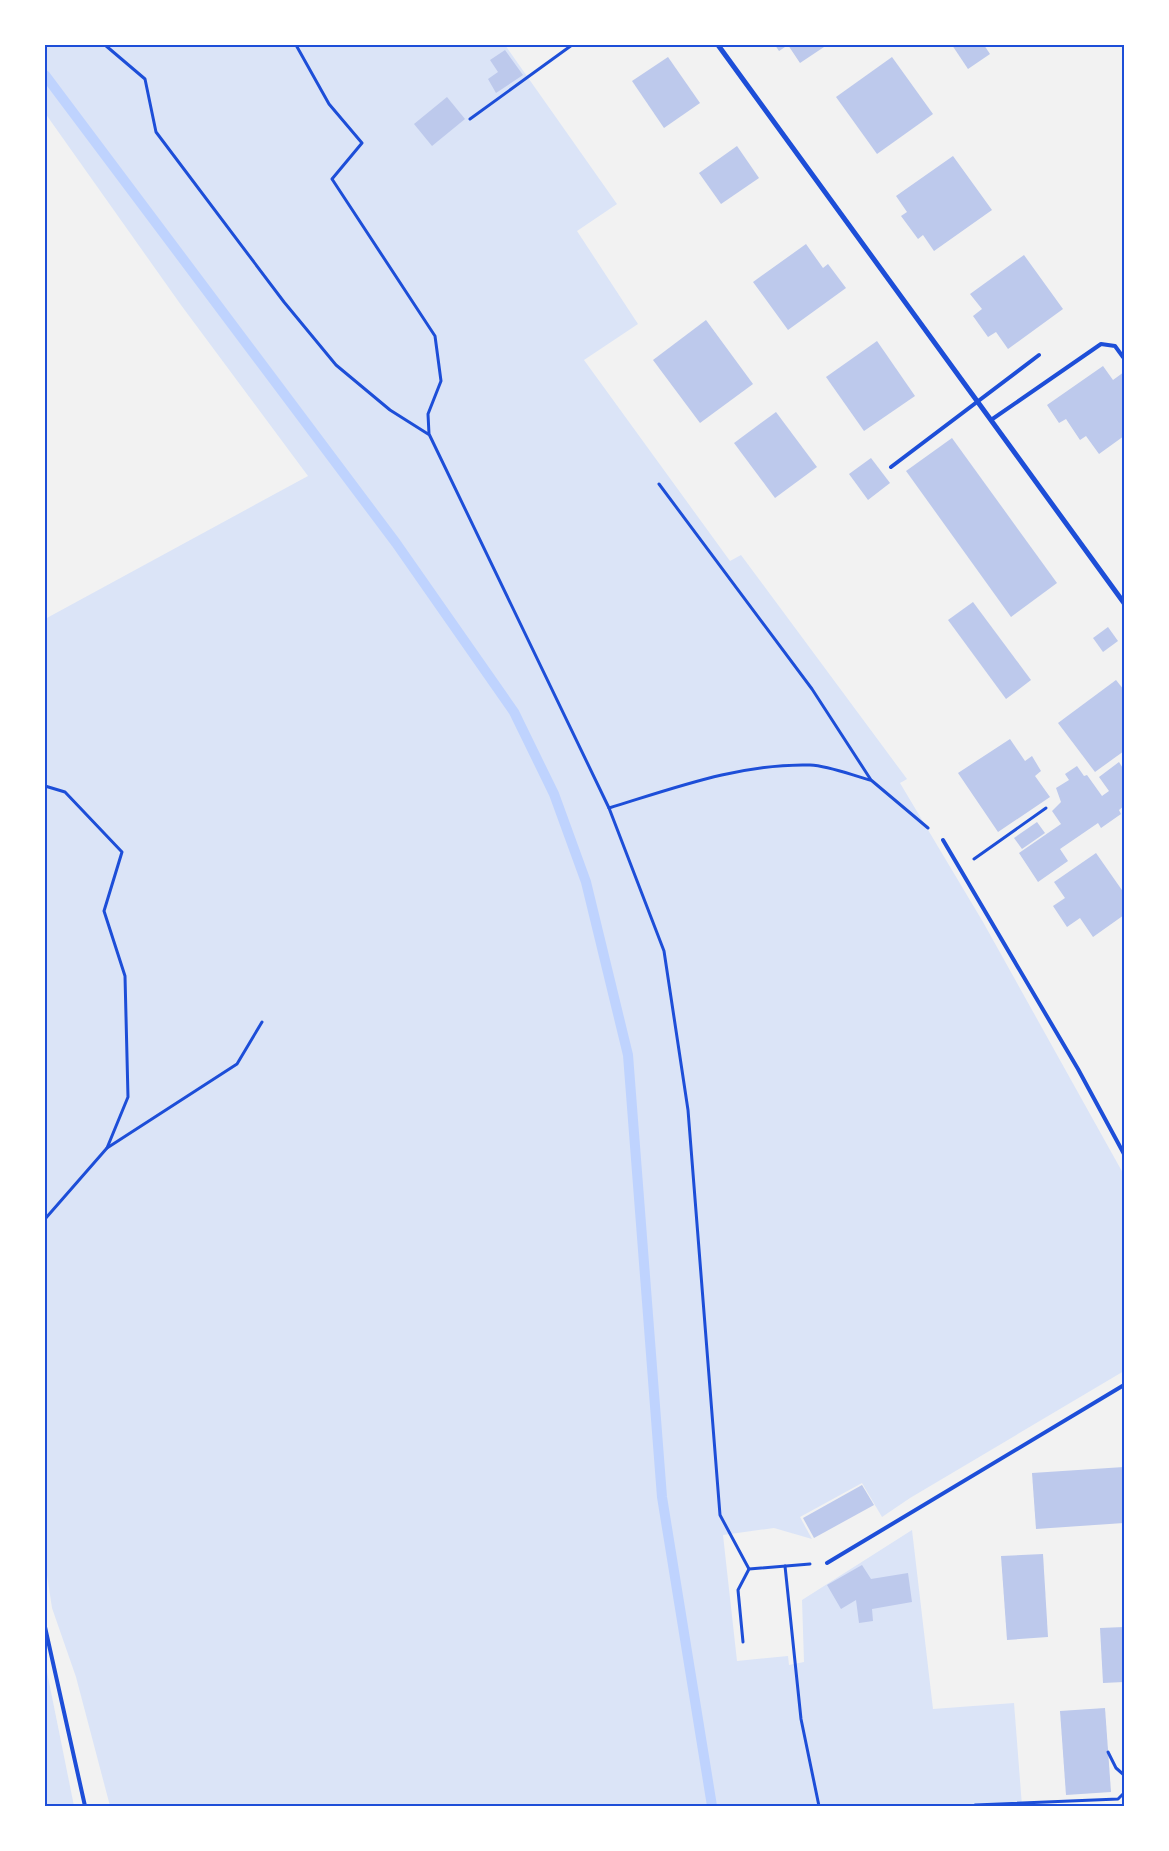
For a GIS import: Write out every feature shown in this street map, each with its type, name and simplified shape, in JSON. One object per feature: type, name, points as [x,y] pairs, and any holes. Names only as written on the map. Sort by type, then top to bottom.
[{"type":"street","points":[[718,45],[1124,603]]},
{"type":"lane","points":[[991,420],[1101,344],[1115,346],[1123,357]]},
{"type":"lane","points":[[891,467],[1039,355]]},
{"type":"lane","points":[[943,840],[1078,1069],[1124,1154]]},
{"type":"lane","points":[[827,1563],[1124,1385]]},
{"type":"lane","points":[[45,1627],[85,1806]]},
{"type":"path","points":[[105,45],[145,78],[156,132],[278,294],[336,365],[390,410],[429,434]]},
{"type":"path","points":[[296,45],[329,104],[362,143],[332,179],[436,336],[441,381],[428,414],[429,434],[609,808],[664,951],[688,1110],[720,1515],[749,1570]]},
{"type":"path","points":[[470,119],[572,45]]},
{"type":"path","points":[[659,484],[812,689],[871,780],[943,840]]},
{"type":"path","points":[[609,808],[671,789],[752,768],[812,765],[871,780]]},
{"type":"path","points":[[45,786],[65,792],[122,852],[104,911],[125,976],[128,1097],[108,1148]]},
{"type":"path","points":[[961,868],[1046,808]]},
{"type":"path","points":[[45,1219],[108,1148],[237,1064],[262,1022]]},
{"type":"path","points":[[749,1570],[827,1563]]},
{"type":"path","points":[[785,1566],[801,1719],[819,1806]]},
{"type":"path","points":[[743,1642],[738,1590],[749,1570]]},
{"type":"path","points":[[1108,1752],[1116,1768],[1124,1775]]},
{"type":"path","points":[[975,1804],[1118,1799],[1124,1793]]},
{"type":"shaded area","points":[[45,45],[505,45],[617,204],[577,231],[638,324],[584,360],[730,561],[741,555],[907,779],[900,783],[983,922],[1124,1175],[1124,1371],[910,1498],[882,1517],[862,1483],[800,1517],[812,1539],[774,1528],[723,1535],[737,1661],[788,1656],[789,1665],[804,1662],[802,1600],[912,1530],[933,1709],[1014,1703],[1022,1806],[110,1806],[76,1677],[52,1608],[45,1562],[45,619],[308,476],[181,305],[45,113]]},
{"type":"shaded area","points":[[45,1666],[47,1672],[74,1806],[45,1806]]},
{"type":"building","points":[[775,45],[788,45],[779,51]]},
{"type":"building","points":[[788,45],[827,45],[800,63]]},
{"type":"building","points":[[952,45],[984,45],[990,54],[968,69]]},
{"type":"building","points":[[505,50],[523,75],[496,93],[488,79],[498,72],[490,60]]},
{"type":"building","points":[[668,57],[700,103],[664,128],[632,81]]},
{"type":"building","points":[[892,57],[933,114],[877,154],[836,97]]},
{"type":"building","points":[[447,97],[465,119],[432,146],[414,124]]},
{"type":"building","points":[[737,146],[759,178],[721,204],[699,173]]},
{"type":"building","points":[[953,156],[992,210],[934,251],[923,235],[918,239],[901,216],[907,212],[896,196]]},
{"type":"building","points":[[806,244],[823,268],[828,264],[846,288],[788,330],[753,282]]},
{"type":"building","points":[[1024,255],[1063,309],[1008,349],[996,332],[988,337],[973,316],[982,309],[970,294]]},
{"type":"building","points":[[706,320],[753,384],[700,423],[653,360]]},
{"type":"building","points":[[877,341],[915,396],[864,431],[826,377]]},
{"type":"building","points":[[1103,366],[1113,380],[1124,372],[1124,436],[1099,454],[1086,436],[1080,440],[1066,419],[1059,423],[1047,405]]},
{"type":"building","points":[[776,412],[817,467],[775,498],[734,443]]},
{"type":"building","points":[[952,438],[1057,583],[1011,617],[906,471]]},
{"type":"building","points":[[871,458],[890,483],[868,500],[849,474]]},
{"type":"building","points":[[973,602],[1031,680],[1006,699],[948,620]]},
{"type":"building","points":[[1108,627],[1118,641],[1103,652],[1093,638]]},
{"type":"building","points":[[1116,680],[1124,690],[1124,751],[1095,772],[1058,723]]},
{"type":"building","points":[[1010,739],[1025,761],[1032,756],[1041,771],[1035,776],[1050,797],[998,832],[958,773]]},
{"type":"building","points":[[1119,762],[1124,770],[1124,806],[1119,810],[1121,814],[1101,828],[1098,823],[1060,849],[1068,861],[1038,882],[1019,853],[1061,824],[1052,811],[1061,802],[1056,788],[1069,780],[1065,774],[1077,766],[1084,776],[1087,775],[1102,796],[1109,791],[1099,777]]},
{"type":"building","points":[[1037,822],[1045,833],[1022,849],[1014,838]]},
{"type":"building","points":[[1096,853],[1124,893],[1124,915],[1093,937],[1080,918],[1067,927],[1053,906],[1065,898],[1054,882]]},
{"type":"building","points":[[1124,1467],[1124,1523],[1036,1529],[1032,1473]]},
{"type":"building","points":[[862,1485],[874,1505],[814,1538],[803,1518]]},
{"type":"building","points":[[1043,1554],[1048,1637],[1007,1640],[1001,1556]]},
{"type":"building","points":[[862,1565],[871,1579],[908,1573],[912,1602],[872,1609],[873,1621],[859,1623],[856,1600],[841,1609],[827,1585]]},
{"type":"building","points":[[1124,1627],[1124,1682],[1103,1683],[1100,1628]]},
{"type":"building","points":[[1105,1708],[1111,1792],[1066,1795],[1060,1711]]},
{"type":"waterway","points":[[45,75],[396,543],[514,712],[554,794],[586,882],[628,1055],[662,1497],[712,1806]]}]
